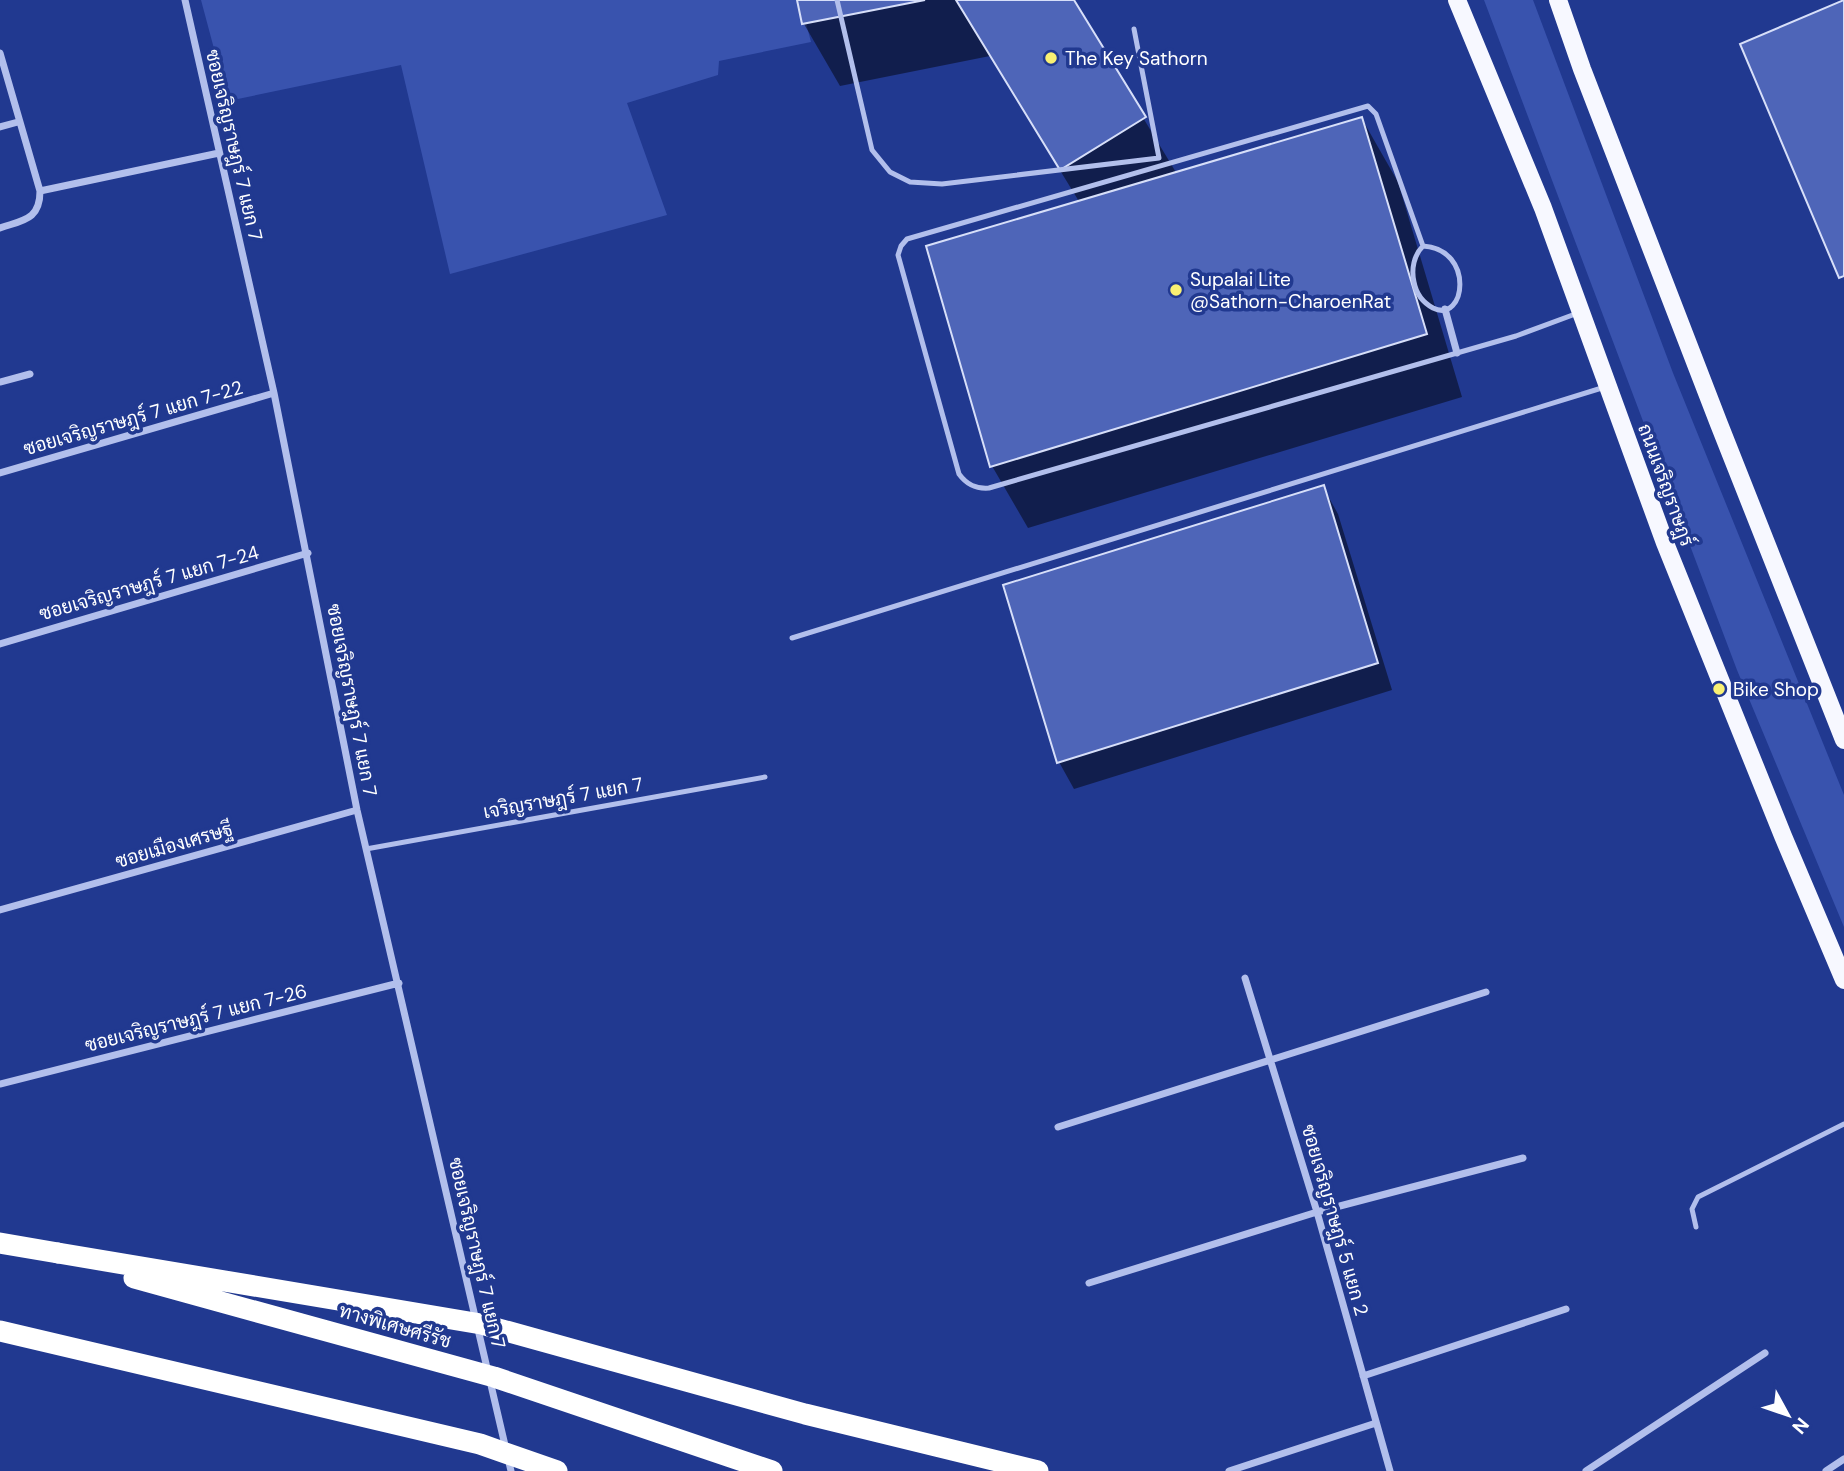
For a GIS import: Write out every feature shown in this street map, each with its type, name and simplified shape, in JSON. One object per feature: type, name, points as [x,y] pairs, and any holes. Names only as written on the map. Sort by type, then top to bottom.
[{"type":"highway","name":"ทางพิเศษศรีรัช","points":[[0,1243],[58,1253],[139,1280],[494,1377],[772,1471]]},
{"type":"highway","points":[[58,1253],[481,1324],[805,1414],[1038,1471]]},
{"type":"highway","points":[[0,1331],[480,1444],[558,1471]]},
{"type":"main road","name":"ถนนเจริญราษฎร์","points":[[1457,0],[1543,208],[1670,556],[1844,980]]},
{"type":"main road","points":[[1558,0],[1587,82],[1844,740]]},
{"type":"street","name":"ซอยเจริญราษฎร์ 7 แยก 7","points":[[185,0],[274,393],[357,810],[510,1471]]},
{"type":"street","points":[[0,53],[40,191],[40,204],[35,213],[27,219],[0,228]]},
{"type":"street","points":[[0,127],[18,122]]},
{"type":"street","points":[[40,191],[219,153]]},
{"type":"street","points":[[1446,309],[1457,353]]},
{"type":"street","points":[[0,382],[30,374]]},
{"type":"street","name":"ซอยเจริญราษฎร์ 7 แยก 7-22","points":[[0,473],[274,393]]},
{"type":"street","name":"ซอยเจริญราษฎร์ 7 แยก 7-24","points":[[0,644],[307,553]]},
{"type":"street","name":"ซอยเมืองเศรษฐี","points":[[0,910],[357,810]]},
{"type":"street","name":"ซอยเจริญราษฎร์ 5 แยก 2","points":[[1245,978],[1317,1212],[1390,1471]]},
{"type":"street","name":"ซอยเจริญราษฎร์ 7 แยก 7-26","points":[[0,1084],[399,983]]},
{"type":"street","points":[[1058,1127],[1486,992]]},
{"type":"street","points":[[1089,1283],[1317,1212],[1522,1158]]},
{"type":"street","points":[[1363,1376],[1566,1309]]},
{"type":"street","points":[[1586,1471],[1765,1353]]},
{"type":"street","points":[[1228,1471],[1376,1423]]},
{"type":"street","points":[[1826,1471],[1844,1459]]},
{"type":"lane","points":[[836,0],[872,150],[890,172],[910,182],[942,184],[1159,158],[1134,30]]},
{"type":"lane","points":[[1423,246],[1377,114],[1368,106],[908,239],[901,246],[898,255],[959,474],[964,481],[980,489],[1516,336],[1581,312]]},
{"type":"lane","points":[[1423,246],[1444,251],[1457,267],[1461,286],[1453,305],[1446,309],[1439,310],[1430,306],[1416,291],[1413,267],[1417,251],[1423,246]]},
{"type":"lane","points":[[792,638],[1607,387]]},
{"type":"lane","name":"เจริญราษฎร์ 7 แยก 7","points":[[366,849],[765,777]]},
{"type":"lane","points":[[1696,1227],[1692,1209],[1698,1197],[1844,1124]]},
{"type":"shaded area","points":[[201,0],[800,0],[811,42],[719,61],[718,75],[627,103],[667,215],[450,274],[401,65],[228,101]]},
{"type":"shaded area","points":[[1484,0],[1533,0],[1673,373],[1844,795],[1844,927],[1737,670]]},
{"type":"building","points":[[797,0],[925,0],[802,24]]},
{"type":"building","name":"The Key Sathorn","points":[[956,0],[1074,0],[1146,117],[1060,170]]},
{"type":"building","points":[[1844,0],[1844,276],[1839,278],[1740,44]]},
{"type":"building","name":"Supalai Lite @Sathorn-CharoenRat","points":[[1362,117],[1427,334],[990,467],[926,246]]},
{"type":"building","points":[[1324,485],[1378,663],[1057,763],[1003,585]]},
{"type":"place","name":"The Key Sathorn","points":[[1051,58]]},
{"type":"place","name":"Supalai Lite @Sathorn-CharoenRat","points":[[1176,290]]},
{"type":"place","name":"Bike Shop","points":[[1719,689]]}]
